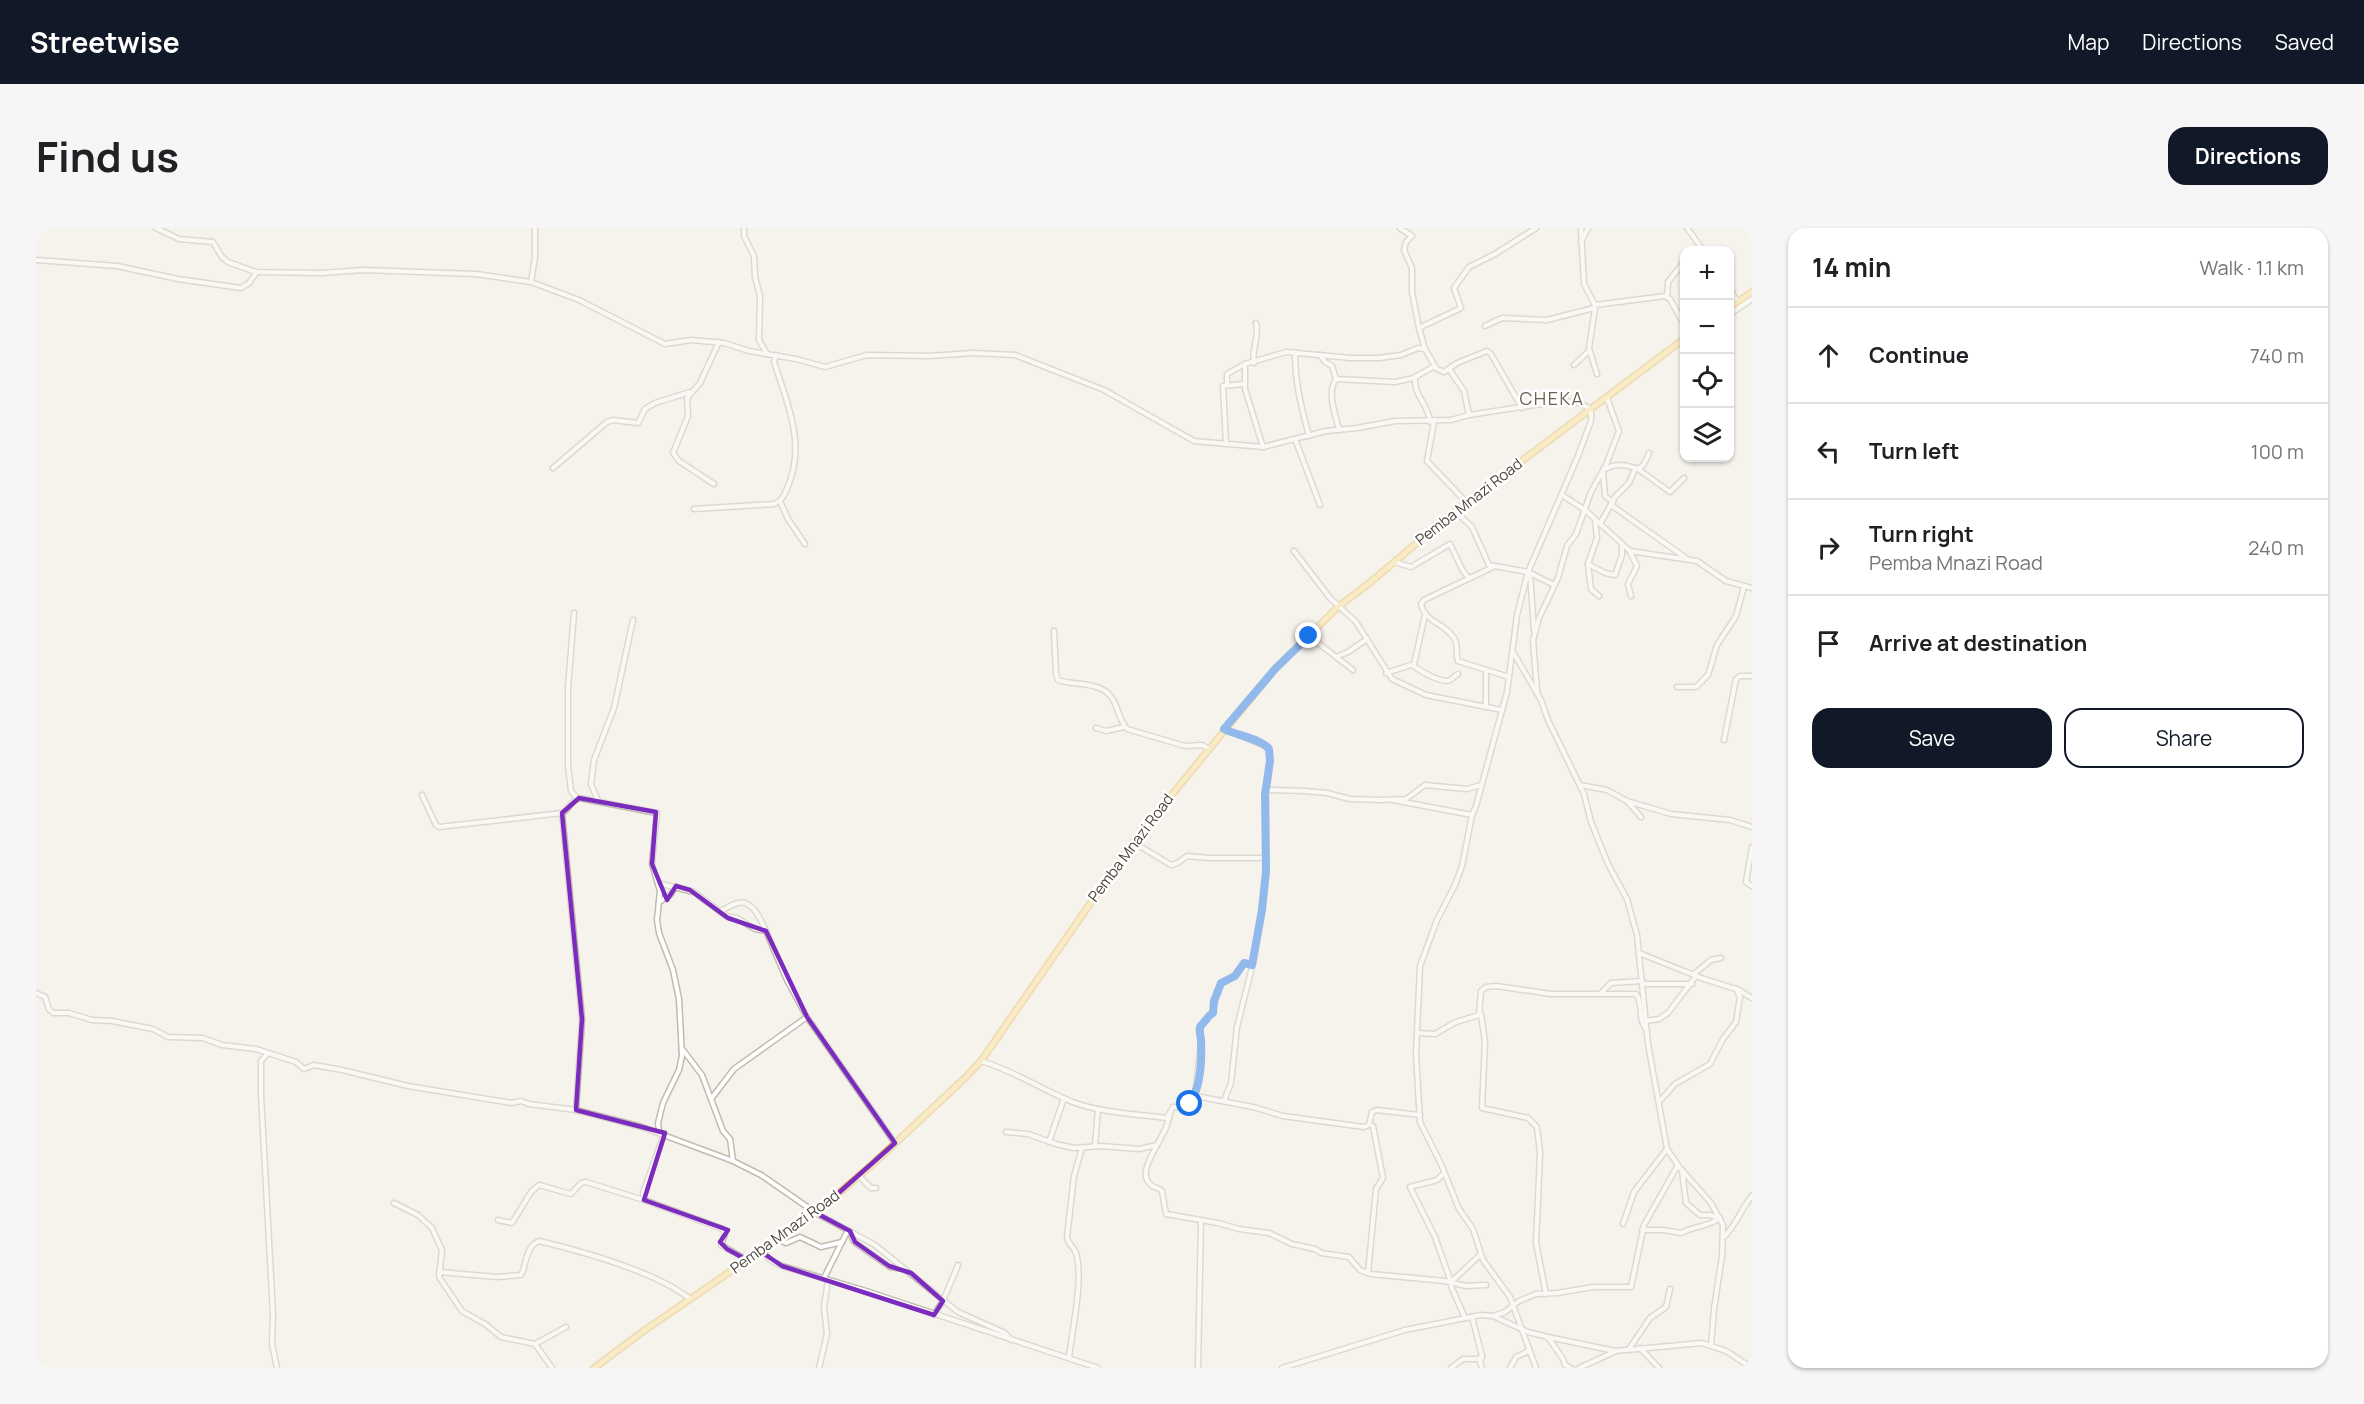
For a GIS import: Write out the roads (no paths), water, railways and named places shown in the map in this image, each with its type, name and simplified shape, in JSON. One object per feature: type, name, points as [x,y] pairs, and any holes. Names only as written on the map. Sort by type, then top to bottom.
[{"type":"main road","points":[[1734,304],[1752,292]]},
{"type":"main road","name":"Pemba Mnazi Road","points":[[594,1368],[816,1213],[966,1077],[981,1061],[1133,842],[1275,669],[1340,606],[1455,511],[1680,342]]},
{"type":"street","points":[[156,228],[179,239],[213,242],[228,262],[256,272],[321,273],[363,270],[476,274],[531,282],[579,300],[665,344],[691,340],[718,342],[749,351],[830,367],[867,355],[929,356],[973,353],[1015,356],[1104,390],[1190,440],[1263,447],[1339,430],[1395,421],[1455,420],[1469,415],[1566,400],[1577,402],[1591,409],[1590,425],[1529,573],[1517,615],[1502,710],[1472,815],[1462,867],[1421,958],[1416,1054],[1420,1122],[1459,1209],[1473,1229],[1487,1267],[1506,1290],[1536,1368]]},
{"type":"street","points":[[531,282],[535,257],[535,228]]},
{"type":"street","points":[[744,228],[744,236],[754,256],[760,296],[759,340],[767,354]]},
{"type":"street","points":[[1400,228],[1412,236],[1406,242],[1404,250],[1412,268],[1412,292],[1419,328],[1425,350],[1436,368]]},
{"type":"street","points":[[1419,328],[1461,308],[1454,288],[1469,267],[1495,255],[1536,228]]},
{"type":"street","points":[[1581,228],[1584,284],[1596,307],[1590,351],[1597,374]]},
{"type":"street","points":[[1580,242],[1588,228]]},
{"type":"street","points":[[1687,228],[1700,246]]},
{"type":"street","points":[[36,260],[117,266],[178,279],[241,288],[249,284],[256,272]]},
{"type":"street","points":[[1680,267],[1668,282],[1667,297],[1680,318]]},
{"type":"street","points":[[1734,296],[1737,301]]},
{"type":"street","points":[[1485,326],[1502,318],[1547,320],[1632,299],[1667,297]]},
{"type":"street","points":[[1734,311],[1752,299]]},
{"type":"street","points":[[1254,363],[1252,356],[1258,330],[1256,323]]},
{"type":"street","points":[[714,484],[674,455],[675,444],[688,416],[687,401],[691,392],[703,378],[718,342]]},
{"type":"street","points":[[1227,384],[1227,374],[1245,364],[1287,352],[1351,358],[1379,358],[1401,355],[1418,348],[1425,350]]},
{"type":"street","points":[[1574,365],[1590,351]]},
{"type":"street","points":[[1295,352],[1295,379],[1309,436]]},
{"type":"street","points":[[1336,379],[1395,382],[1415,377],[1430,368],[1444,372],[1466,359],[1489,352],[1522,408]]},
{"type":"street","points":[[1320,355],[1332,366],[1336,379],[1333,385],[1332,400],[1339,430]]},
{"type":"street","points":[[694,509],[774,504],[780,501],[794,467],[796,438],[774,362],[776,356]]},
{"type":"street","points":[[1245,364],[1244,384],[1263,447]]},
{"type":"street","points":[[1449,369],[1464,391],[1469,415]]},
{"type":"street","points":[[1415,377],[1416,391],[1428,409],[1432,422],[1427,461],[1467,502]]},
{"type":"street","points":[[1226,444],[1222,386],[1244,384]]},
{"type":"street","points":[[553,468],[607,422],[614,420],[638,423],[645,409],[655,403],[691,392]]},
{"type":"street","points":[[1537,692],[1533,645],[1542,610],[1554,585],[1567,546],[1576,534],[1591,492],[1619,431],[1607,398]]},
{"type":"street","points":[[1295,439],[1320,505]]},
{"type":"street","points":[[1600,524],[1612,503],[1629,483],[1636,469],[1644,466],[1649,453]]},
{"type":"street","points":[[1603,470],[1616,465],[1636,469],[1670,492],[1684,478]]},
{"type":"street","points":[[1603,470],[1605,496],[1612,503],[1688,558],[1709,568],[1723,579],[1752,588]]},
{"type":"street","points":[[1562,495],[1585,510],[1630,551],[1637,566],[1628,584],[1631,596]]},
{"type":"street","points":[[780,501],[788,519],[806,544]]},
{"type":"street","points":[[1455,511],[1472,527],[1486,561],[1493,567],[1529,573],[1554,585]]},
{"type":"street","points":[[1595,520],[1597,538],[1588,564],[1591,587],[1599,596]]},
{"type":"street","points":[[1394,562],[1412,567],[1450,544],[1462,571],[1469,577]]},
{"type":"street","points":[[1588,564],[1605,573],[1615,574],[1622,555],[1622,545]]},
{"type":"street","points":[[1294,551],[1322,587],[1356,622],[1386,673],[1392,679],[1420,692],[1502,710]]},
{"type":"street","points":[[1630,551],[1688,558]]},
{"type":"street","points":[[1493,567],[1424,600],[1421,604],[1425,615],[1453,637],[1457,643],[1458,661],[1509,677]]},
{"type":"street","points":[[1529,573],[1535,634]]},
{"type":"street","points":[[1677,687],[1695,687],[1708,675],[1717,645],[1736,616],[1744,586]]},
{"type":"street","points":[[574,613],[567,688],[568,766],[571,791],[578,798],[657,813],[652,864],[658,883],[657,920],[659,933],[672,965],[679,999],[682,1062],[668,1088],[658,1118],[662,1133],[643,1193],[644,1200]]},
{"type":"street","points":[[1386,673],[1412,665],[1418,653],[1417,646],[1425,615]]},
{"type":"street","points":[[598,801],[591,784],[594,760],[614,708],[633,620]]},
{"type":"street","points":[[1054,631],[1057,679],[1074,684],[1084,683],[1109,695],[1125,727]]},
{"type":"street","points":[[1309,636],[1353,670]]},
{"type":"street","points":[[1336,657],[1367,639]]},
{"type":"street","points":[[1513,651],[1537,692],[1579,785],[1608,864],[1627,899],[1639,953],[1647,1030],[1667,1149],[1711,1203],[1719,1218],[1724,1237],[1711,1345]]},
{"type":"street","points":[[1412,665],[1426,674],[1445,680],[1458,674]]},
{"type":"street","points":[[1486,670],[1486,707]]},
{"type":"street","points":[[1724,740],[1736,679],[1740,676],[1752,676]]},
{"type":"street","points":[[1096,728],[1106,731],[1125,727],[1185,746],[1202,745],[1209,749]]},
{"type":"street","points":[[1224,729],[1268,747],[1270,761],[1265,794],[1266,858],[1262,910],[1252,965],[1236,1027],[1231,1083],[1224,1101]]},
{"type":"street","points":[[1267,789],[1327,793],[1360,800],[1390,800],[1410,798],[1421,786],[1425,785],[1467,789],[1482,785]]},
{"type":"street","points":[[1579,785],[1607,790],[1627,801],[1677,815],[1730,820],[1752,827]]},
{"type":"street","points":[[422,795],[439,827],[562,813],[567,811],[578,798]]},
{"type":"street","points":[[1390,800],[1472,815]]},
{"type":"street","points":[[1627,801],[1641,817]]},
{"type":"street","points":[[562,813],[582,1019],[576,1110]]},
{"type":"street","points":[[1133,842],[1171,864],[1178,863],[1187,856],[1259,860],[1266,858]]},
{"type":"street","points":[[1752,847],[1746,882],[1752,886]]},
{"type":"street","points":[[658,883],[694,892],[728,917],[739,919],[754,929],[765,930]]},
{"type":"street","points":[[659,902],[670,895],[676,886]]},
{"type":"street","points":[[719,912],[738,903],[743,903],[754,910],[807,1017],[895,1143]]},
{"type":"street","points":[[1639,953],[1736,989],[1752,998]]},
{"type":"street","points":[[1646,1021],[1659,1019],[1668,1013],[1692,984],[1695,975],[1711,960],[1721,958]]},
{"type":"street","points":[[1252,965],[1244,963],[1235,976],[1221,983],[1214,1001],[1213,1013],[1200,1027],[1201,1042],[1195,1097],[1187,1106],[1173,1107],[1166,1128],[1150,1158],[1147,1174],[1149,1184],[1162,1191],[1166,1214],[1269,1233],[1292,1244],[1315,1249],[1321,1253],[1349,1257],[1358,1268],[1368,1273],[1451,1282],[1466,1286],[1486,1285]]},
{"type":"street","points":[[1600,994],[1611,983],[1692,984]]},
{"type":"street","points":[[1546,1294],[1536,1242],[1540,1153],[1537,1127],[1528,1118],[1482,1108],[1485,1042],[1481,991],[1486,987],[1512,987],[1551,994],[1636,994],[1640,1000],[1641,1021],[1647,1030]]},
{"type":"street","points":[[1660,1105],[1664,1095],[1675,1084],[1710,1064],[1723,1039],[1736,1022],[1740,997],[1736,989]]},
{"type":"street","points":[[36,993],[45,997],[53,1013],[153,1029],[168,1037],[204,1038],[222,1045],[268,1053],[296,1062],[304,1069],[314,1065],[408,1086],[497,1101],[512,1103],[521,1101],[576,1110],[662,1133],[734,1161],[761,1175],[816,1213],[875,1245],[958,1312],[1005,1333],[1011,1340]]},
{"type":"street","points":[[1417,1033],[1440,1033],[1456,1022],[1481,1014]]},
{"type":"street","points":[[711,1099],[734,1069],[807,1017]]},
{"type":"street","points":[[682,1049],[702,1075],[723,1131],[729,1139],[734,1161]]},
{"type":"street","points":[[268,1053],[261,1061],[261,1095],[273,1314],[272,1344],[278,1368]]},
{"type":"street","points":[[981,1061],[1010,1070],[1083,1106],[1167,1118],[1170,1114]]},
{"type":"street","points":[[1195,1097],[1224,1101],[1283,1116],[1364,1127],[1369,1125],[1372,1112],[1377,1110],[1419,1115]]},
{"type":"street","points":[[1049,1142],[1064,1098]]},
{"type":"street","points":[[1095,1146],[1099,1114],[1097,1108]]},
{"type":"street","points":[[1368,1273],[1376,1189],[1383,1178],[1373,1126]]},
{"type":"street","points":[[1006,1132],[1028,1134],[1049,1142],[1082,1148],[1095,1146],[1139,1149],[1156,1145]]},
{"type":"street","points":[[1069,1358],[1079,1282],[1076,1253],[1067,1237],[1074,1176],[1082,1148]]},
{"type":"street","points":[[1623,1224],[1634,1192],[1667,1149]]},
{"type":"street","points":[[1493,1316],[1505,1312],[1529,1296],[1593,1287],[1631,1287],[1642,1230],[1678,1165]]},
{"type":"street","points":[[1682,1170],[1686,1203],[1700,1215],[1719,1218]]},
{"type":"street","points":[[1444,1173],[1437,1180],[1410,1187],[1435,1237],[1465,1318]]},
{"type":"street","points":[[859,1176],[871,1188],[876,1188]]},
{"type":"street","points":[[498,1220],[512,1222],[531,1192],[539,1185],[571,1194],[581,1183],[586,1182],[723,1229],[725,1234],[721,1245],[747,1260]]},
{"type":"street","points":[[1724,1237],[1731,1231],[1743,1207],[1752,1196]]},
{"type":"street","points":[[394,1203],[418,1215],[432,1228],[442,1250],[439,1272],[441,1281],[464,1313],[501,1336],[535,1344],[552,1368]]},
{"type":"street","points":[[1642,1230],[1681,1233],[1688,1229],[1711,1225],[1719,1218]]},
{"type":"street","points":[[1198,1368],[1201,1220]]},
{"type":"street","points":[[819,1368],[827,1334],[824,1307],[826,1279],[849,1230]]},
{"type":"street","points":[[849,1230],[855,1242],[888,1265],[908,1270]]},
{"type":"street","points":[[778,1239],[783,1243],[800,1237],[821,1247],[842,1242]]},
{"type":"street","points":[[439,1272],[497,1277],[521,1275],[529,1250],[539,1241],[571,1249],[637,1272],[671,1286],[691,1300]]},
{"type":"street","points":[[763,1249],[772,1262],[1098,1368]]},
{"type":"street","points":[[1451,1282],[1481,1254]]},
{"type":"street","points":[[934,1315],[943,1301],[958,1265]]},
{"type":"street","points":[[1629,1349],[1650,1318],[1666,1306],[1670,1289]]},
{"type":"street","points":[[1286,1368],[1406,1330],[1481,1315],[1493,1316],[1548,1337],[1615,1351]]},
{"type":"street","points":[[1472,1317],[1482,1356],[1482,1368]]},
{"type":"street","points":[[535,1344],[566,1327]]},
{"type":"street","points":[[1548,1337],[1564,1365],[1571,1368]]},
{"type":"street","points":[[1579,1368],[1615,1351],[1692,1342],[1711,1345],[1726,1351],[1752,1368]]},
{"type":"street","points":[[1640,1348],[1659,1368]]},
{"type":"street","points":[[1510,1368],[1516,1357],[1529,1352]]},
{"type":"street","points":[[1451,1368],[1460,1361],[1479,1359],[1482,1356]]},
{"type":"district","name":"CHEKA","points":[[1552,399]]}]
